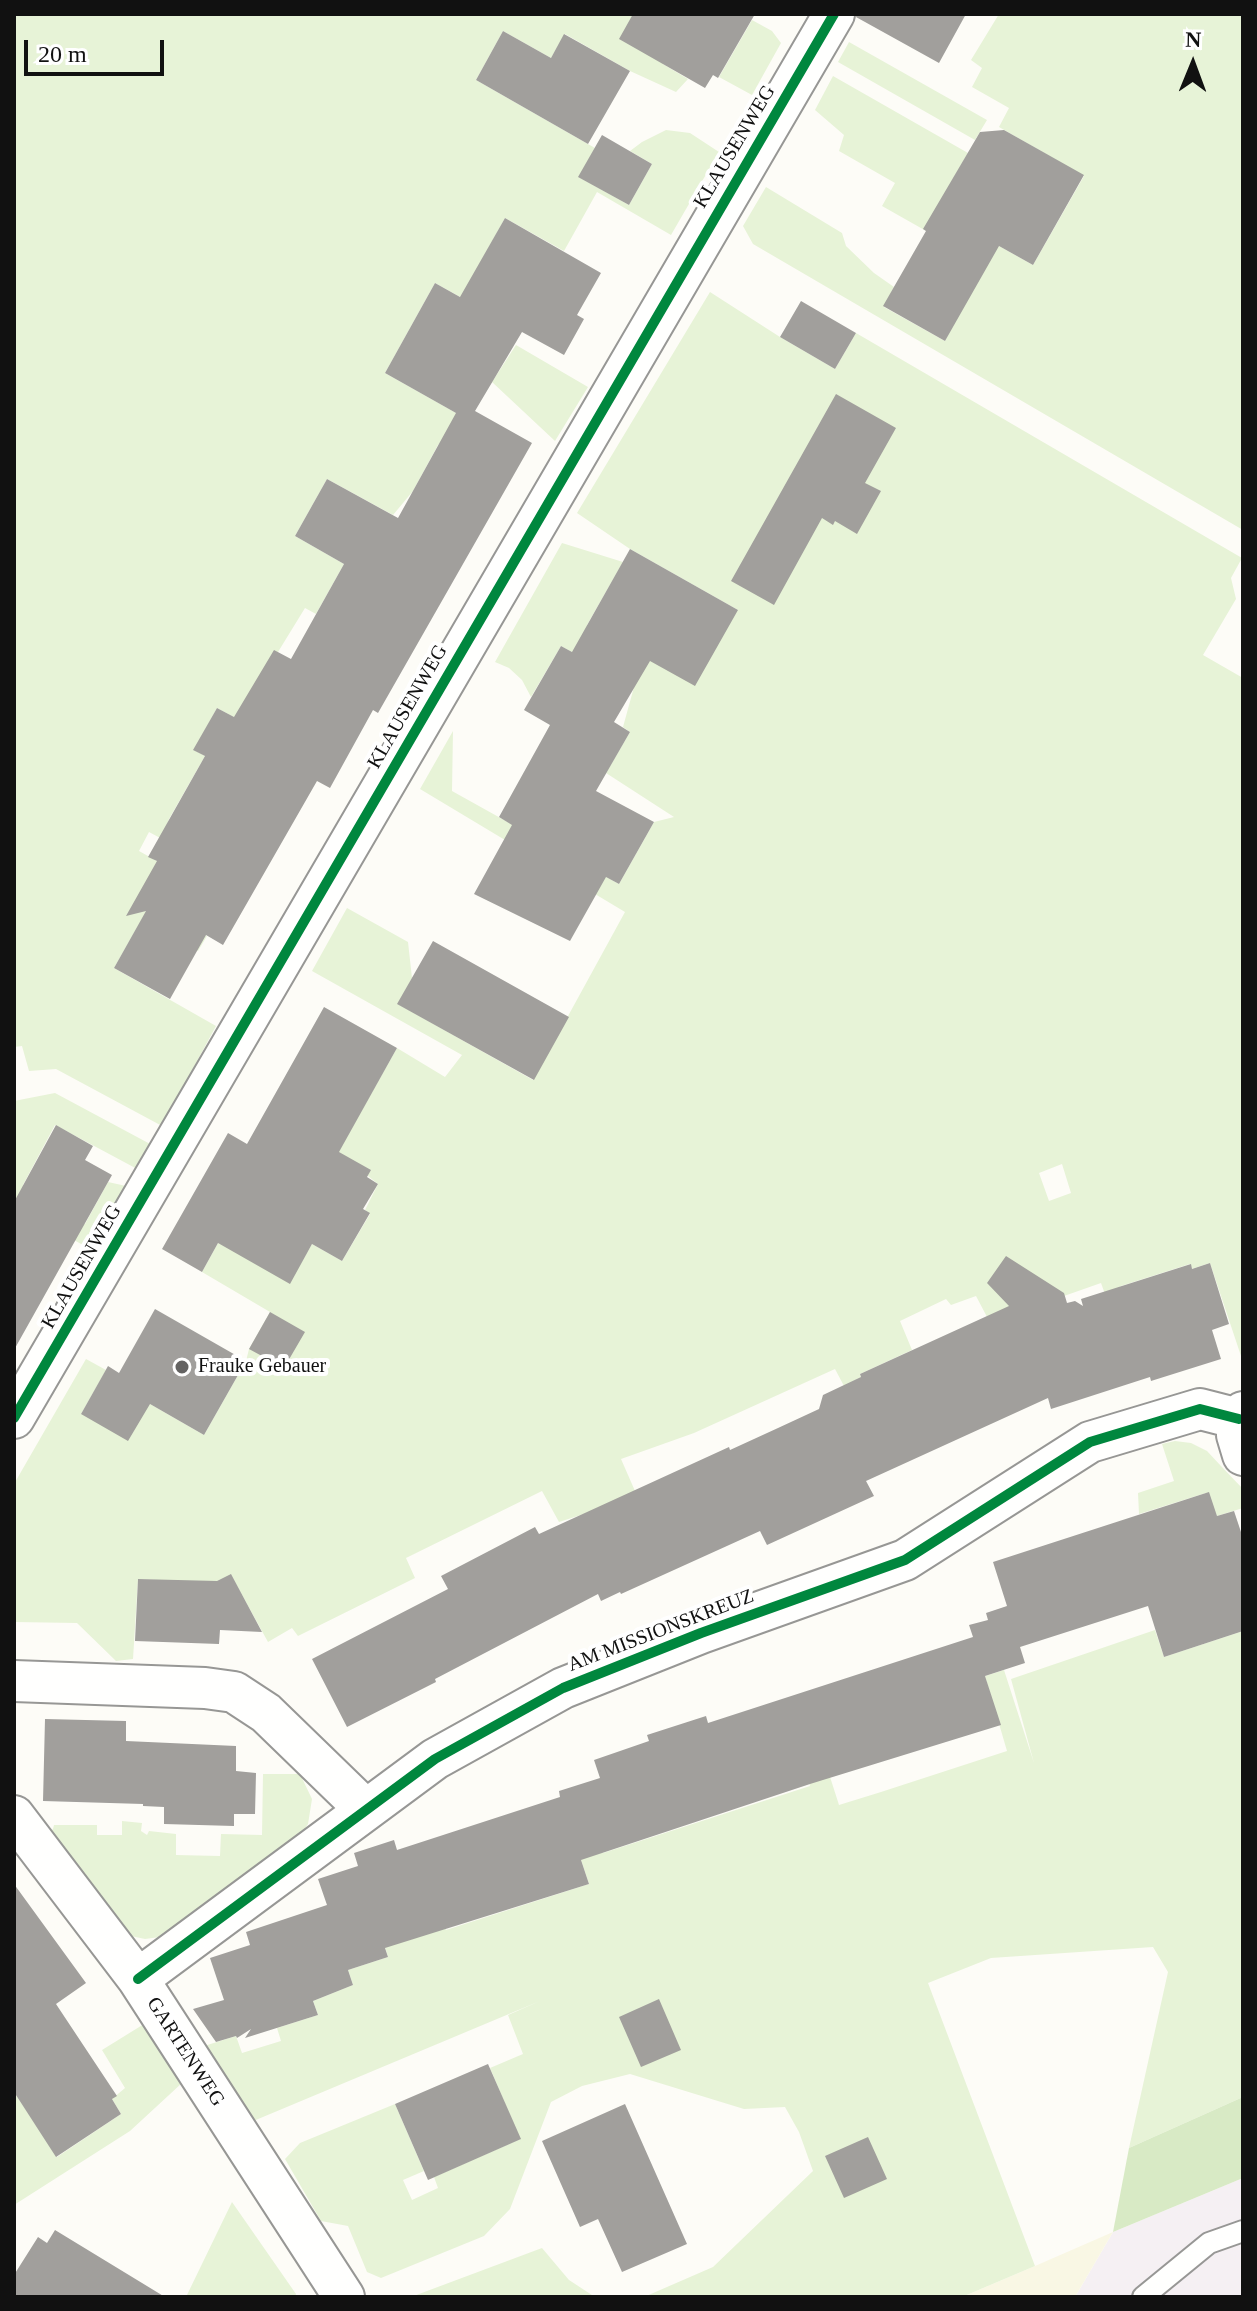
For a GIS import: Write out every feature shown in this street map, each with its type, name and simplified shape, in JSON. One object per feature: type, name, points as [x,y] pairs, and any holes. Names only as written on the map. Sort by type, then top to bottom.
[{"type":"street","name":"KLAUSENWEG","points":[[14,1418],[834,14]]},
{"type":"street","name":"AM MISSIONSKREUZ","points":[[138,1979],[435,1759],[563,1688],[701,1633],[905,1560],[1090,1442],[1200,1409],[1242,1429]]},
{"type":"street","points":[[14,1681],[205,1688],[234,1692],[266,1713],[365,1809]]},
{"type":"street","name":"GARTENWEG","points":[[14,1816],[138,1979],[344,2297]]},
{"type":"lane","points":[[1143,2297],[1209,2243],[1243,2231]]},
{"type":"shaded area","points":[[1243,2178],[1243,2297],[1075,2297],[1113,2232]]},
{"type":"shaded area","points":[[1113,2232],[1075,2297],[962,2297],[1035,2266]]},
{"type":"green space","points":[[22,14],[633,14],[667,56],[663,64],[688,79],[676,92],[630,71],[565,34],[551,58],[503,31],[476,80],[595,148],[579,177],[629,205],[652,164],[630,151],[642,142],[666,130],[690,133],[719,152],[671,235],[597,192],[564,251],[505,218],[479,265],[498,318],[435,283],[385,373],[465,418],[438,445],[413,491],[393,515],[327,479],[295,536],[344,564],[316,614],[305,608],[278,652],[254,728],[217,708],[194,750],[205,756],[169,819],[162,839],[149,832],[139,851],[157,861],[160,909],[207,936],[198,951],[142,919],[114,968],[216,1026],[162,1126],[56,1069],[29,1071],[22,1046],[14,1047],[14,17]]},
{"type":"green space","points":[[999,14],[1243,14],[1243,530],[753,244],[743,226],[766,187],[842,233],[846,246],[894,287],[884,307],[945,341],[981,262],[882,206],[895,183],[839,151],[844,135],[815,110],[833,76],[968,153],[950,184],[983,237],[1033,265],[1084,176],[999,127],[1009,108],[972,87],[982,68],[971,60]]},
{"type":"green space","points":[[752,20],[772,31],[781,43],[752,95],[719,77]]},
{"type":"green space","points":[[849,42],[987,120],[975,140],[838,62]]},
{"type":"green space","points":[[710,292],[835,369],[856,333],[1242,558],[1231,578],[1236,599],[1203,655],[1243,678],[1243,1362],[1210,1263],[1192,1269],[1190,1264],[1121,1286],[1106,1297],[1101,1283],[1064,1296],[996,1334],[976,1296],[951,1305],[946,1299],[900,1321],[912,1350],[860,1374],[861,1377],[844,1386],[835,1369],[694,1433],[621,1459],[635,1491],[584,1514],[559,1522],[542,1491],[406,1558],[415,1578],[298,1636],[292,1628],[268,1642],[231,1575],[213,1583],[138,1579],[133,1659],[116,1661],[77,1623],[14,1622],[14,1484],[86,1359],[106,1370],[81,1414],[150,1404],[204,1435],[270,1312],[202,1272],[218,1243],[297,1270],[312,1244],[342,1261],[370,1214],[365,1210],[378,1184],[338,1152],[397,1048],[445,1077],[462,1055],[312,971],[347,908],[408,942],[412,978],[398,1004],[533,1080],[625,912],[420,789],[453,731],[452,791],[619,884],[654,822],[674,817],[606,773],[630,732],[623,727],[634,687],[561,646],[531,697],[522,680],[509,668],[495,662],[562,543],[623,562],[587,625],[738,610],[630,549],[577,513]],"holes":[[[1062,1164],[1071,1193],[1049,1201],[1039,1173]]]},
{"type":"green space","points":[[516,345],[588,387],[555,441],[492,382]]},
{"type":"green space","points":[[55,1093],[152,1145],[139,1170],[55,1125],[23,1185],[85,1224],[108,1182],[126,1186],[92,1250],[14,1207],[14,1101]]},
{"type":"green space","points":[[1175,1441],[1191,1443],[1207,1451],[1243,1489],[1243,1508],[1217,1516],[1206,1493],[1139,1514],[1138,1493],[1174,1481],[1162,1444]]},
{"type":"green space","points":[[1155,1630],[1164,1657],[1243,1631],[1243,2097],[1129,2148],[1168,1972],[1153,1947],[991,1958],[928,1983],[1035,2266],[962,2297],[644,2297],[713,2267],[813,2171],[799,2132],[785,2107],[744,2109],[630,2074],[582,2086],[551,2102],[510,2209],[484,2236],[381,2278],[367,2272],[348,2226],[321,2221],[285,2159],[300,2143],[395,2104],[424,2171],[403,2180],[412,2200],[438,2188],[434,2177],[520,2139],[490,2068],[523,2054],[508,2015],[540,2001],[251,2122],[201,2047],[236,2036],[242,2053],[281,2041],[277,2028],[318,2015],[313,2001],[353,1985],[348,1970],[388,1957],[384,1944],[443,1920],[446,1930],[589,1884],[570,1827],[603,1853],[810,1786],[796,1736],[815,1730],[839,1805],[881,1792],[1007,1751],[985,1676],[1004,1670],[1034,1763],[1011,1679]]},
{"type":"green space","points":[[263,1774],[300,1774],[312,1799],[308,1824],[301,1834],[173,1931],[160,1937],[145,1939],[131,1936],[86,1876],[78,1881],[43,1838],[54,1825],[97,1825],[97,1835],[122,1835],[122,1821],[142,1823],[141,1831],[147,1835],[149,1831],[176,1834],[176,1855],[220,1856],[221,1834],[262,1835]]},
{"type":"green space","points":[[144,2024],[182,2083],[130,2131],[14,2205],[14,2092],[57,2157],[121,2114],[112,2099],[125,2088],[102,2050]]},
{"type":"green space","points":[[1243,2097],[1243,2178],[1113,2232],[1129,2148]]},
{"type":"green space","points":[[232,2202],[296,2294],[295,2297],[186,2297]]},
{"type":"green space","points":[[542,2248],[569,2280],[595,2297],[411,2297]]},
{"type":"building","points":[[633,14],[755,14],[718,78],[713,75],[705,88],[619,39]]},
{"type":"building","points":[[857,14],[966,14],[939,63],[856,17]]},
{"type":"building","points":[[503,31],[551,58],[564,34],[630,71],[588,144],[476,80]]},
{"type":"building","points":[[1004,130],[1084,175],[1033,265],[999,246],[945,341],[883,306],[926,231],[923,229],[980,132]]},
{"type":"building","points":[[602,135],[652,164],[629,205],[578,177]]},
{"type":"building","points":[[505,218],[601,273],[577,315],[584,319],[564,355],[522,332],[475,411],[532,443],[378,713],[373,710],[330,788],[317,781],[223,945],[206,935],[170,999],[114,968],[146,911],[126,916],[157,861],[148,857],[205,756],[193,750],[217,708],[234,717],[274,650],[291,659],[344,564],[295,536],[327,479],[398,518],[456,413],[385,373],[435,283],[460,297]]},
{"type":"building","points":[[801,301],[856,333],[835,369],[780,337]]},
{"type":"building","points":[[836,394],[896,428],[865,483],[881,491],[857,534],[835,521],[833,525],[822,518],[774,605],[731,581]]},
{"type":"building","points":[[630,549],[738,610],[695,686],[650,661],[614,722],[630,732],[596,791],[654,822],[619,884],[606,877],[570,941],[474,894],[512,825],[499,817],[550,725],[524,710],[561,646],[572,652]]},
{"type":"building","points":[[433,941],[569,1017],[534,1080],[397,1004]]},
{"type":"building","points":[[324,1007],[397,1048],[339,1152],[371,1170],[367,1177],[378,1184],[363,1209],[370,1213],[342,1261],[312,1244],[290,1284],[218,1243],[202,1272],[162,1249],[228,1133],[247,1144]]},
{"type":"building","points":[[56,1125],[93,1146],[85,1160],[112,1175],[14,1350],[14,1202]]},
{"type":"building","points":[[1006,1256],[1064,1293],[1067,1303],[1075,1301],[1083,1306],[1081,1299],[1191,1264],[1192,1269],[1210,1263],[1229,1324],[1212,1330],[1221,1359],[1151,1381],[1150,1377],[1051,1409],[1048,1398],[866,1481],[874,1496],[767,1545],[760,1531],[621,1594],[601,1601],[598,1594],[347,1727],[312,1659],[448,1589],[441,1576],[535,1527],[539,1534],[819,1409],[823,1395],[861,1377],[860,1374],[1009,1306],[987,1283]]},
{"type":"building","name":"Frauke Gebauer","points":[[155,1309],[246,1361],[204,1435],[150,1404],[128,1441],[81,1414],[108,1366],[119,1373]]},
{"type":"building","points":[[270,1312],[305,1332],[284,1368],[249,1349]]},
{"type":"building","points":[[1209,1492],[1217,1516],[1234,1511],[1243,1538],[1243,1631],[1164,1657],[1148,1606],[1020,1647],[1025,1663],[985,1676],[1001,1725],[581,1860],[589,1884],[385,1948],[388,1957],[348,1970],[353,1985],[313,2001],[318,2015],[245,2038],[251,2029],[237,2038],[216,2042],[193,2009],[224,2000],[210,1958],[250,1945],[246,1932],[327,1905],[318,1879],[358,1866],[354,1853],[394,1840],[397,1850],[560,1797],[559,1791],[600,1778],[594,1760],[649,1741],[647,1735],[706,1716],[708,1723],[973,1637],[969,1625],[988,1620],[986,1613],[1007,1606],[993,1562]]},
{"type":"building","points":[[231,1574],[262,1632],[220,1630],[219,1644],[135,1641],[138,1579],[217,1581]]},
{"type":"building","points":[[45,1719],[126,1721],[126,1741],[236,1746],[236,1771],[256,1773],[255,1814],[234,1814],[234,1826],[164,1824],[164,1807],[43,1801]]},
{"type":"building","points":[[14,1884],[86,1983],[56,2004],[117,2096],[112,2099],[121,2114],[56,2157],[14,2092]]},
{"type":"building","points":[[659,1999],[681,2050],[641,2067],[619,2017]]},
{"type":"building","points":[[488,2064],[521,2139],[428,2180],[395,2104]]},
{"type":"building","points":[[625,2104],[687,2244],[622,2272],[598,2219],[580,2227],[542,2141]]},
{"type":"building","points":[[868,2137],[887,2179],[844,2198],[825,2156]]},
{"type":"building","points":[[55,2230],[165,2297],[14,2297],[14,2275],[38,2237],[47,2243]]},
{"type":"cycle path","points":[[14,1418],[834,14]]},
{"type":"cycle path","points":[[138,1979],[435,1759],[563,1688],[701,1633],[905,1560],[1090,1442],[1200,1409],[1239,1419]]},
{"type":"place","name":"Frauke Gebauer","points":[[182,1367]]}]
